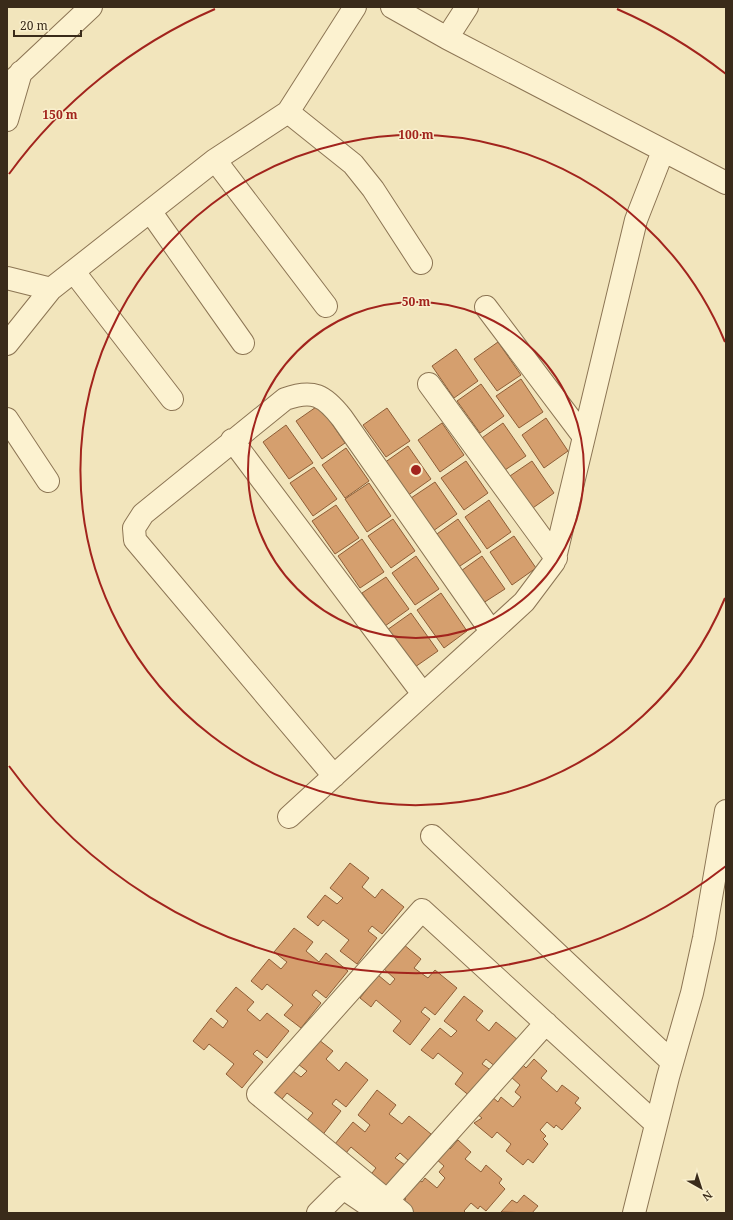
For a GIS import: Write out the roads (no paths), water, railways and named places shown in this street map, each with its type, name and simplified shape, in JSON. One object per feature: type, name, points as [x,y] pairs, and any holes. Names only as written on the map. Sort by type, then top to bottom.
[{"type":"street","points":[[7,120],[14,79],[91,7]]},
{"type":"street","points":[[7,344],[51,290],[215,160],[288,112],[354,7]]},
{"type":"street","points":[[392,7],[447,38],[726,183]]},
{"type":"street","points":[[447,38],[467,7]]},
{"type":"street","points":[[288,112],[353,164],[373,189],[421,263]]},
{"type":"street","points":[[289,817],[524,602],[554,562],[636,220],[663,151]]},
{"type":"street","points":[[215,160],[326,306]]},
{"type":"street","points":[[150,211],[243,343]]},
{"type":"street","points":[[74,272],[172,399]]},
{"type":"street","points":[[7,278],[51,290]]},
{"type":"street","points":[[486,307],[584,437]]},
{"type":"street","points":[[429,384],[556,558]]},
{"type":"street","points":[[334,776],[135,540],[134,528],[144,514],[232,440],[284,399],[299,394],[309,393],[322,397],[342,418],[491,631]]},
{"type":"street","points":[[7,419],[48,481]]},
{"type":"street","points":[[232,440],[423,694]]},
{"type":"street","points":[[634,1213],[672,1062],[692,993],[704,938],[726,811]]},
{"type":"street","points":[[432,836],[672,1062]]},
{"type":"street","points":[[390,1209],[258,1094],[422,910],[656,1124]]},
{"type":"street","points":[[390,1209],[546,1023]]},
{"type":"street","points":[[318,1213],[343,1188],[390,1209]]}]
